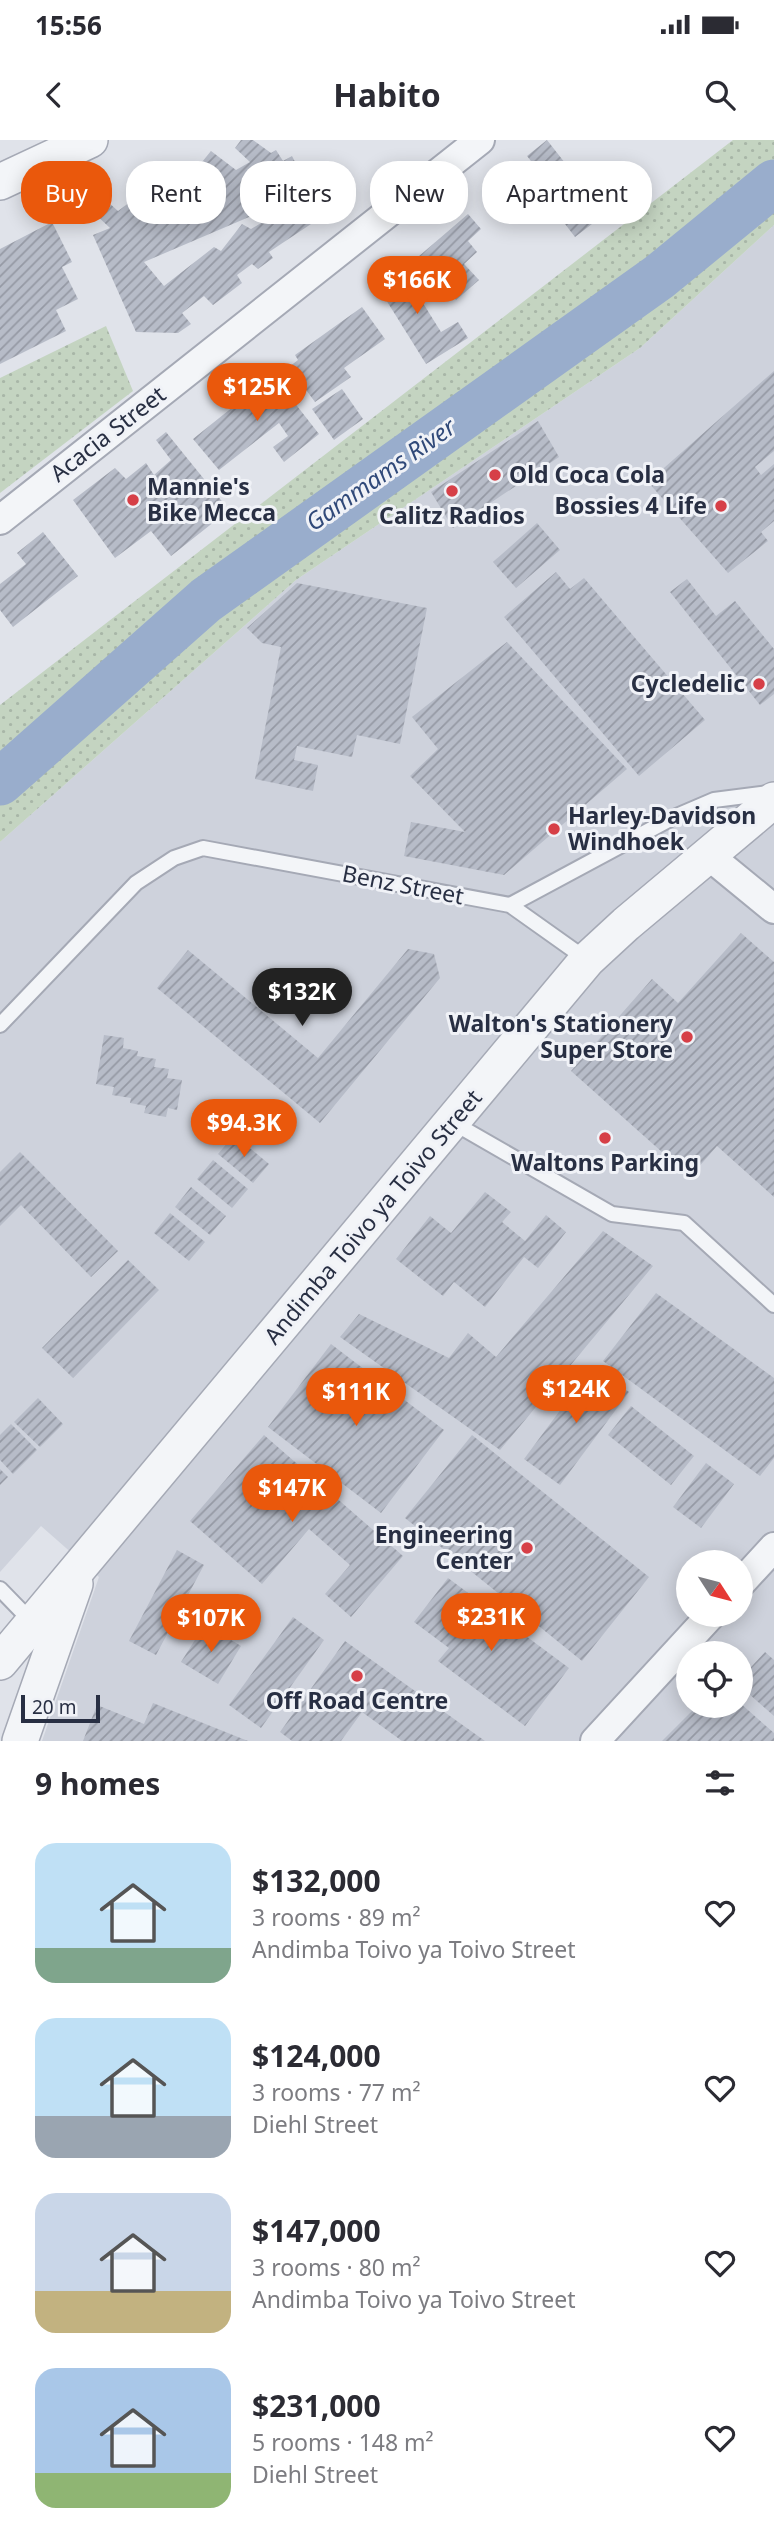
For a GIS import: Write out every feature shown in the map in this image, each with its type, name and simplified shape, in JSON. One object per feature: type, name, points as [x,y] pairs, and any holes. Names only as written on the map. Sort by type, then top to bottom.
[{"type":"street","points":[[0,183],[90,140]]},
{"type":"street","name":"Acacia Street","points":[[0,520],[481,140]]},
{"type":"street","name":"Andimba Toivo ya Toivo Street","points":[[0,1662],[587,960],[774,800]]},
{"type":"street","points":[[708,855],[774,909]]},
{"type":"street","points":[[753,1572],[771,1556]]},
{"type":"street","points":[[20,1741],[84,1561]]},
{"type":"street","points":[[595,1741],[699,1628]]},
{"type":"lane","points":[[510,905],[672,818],[714,800],[774,793]]},
{"type":"lane","name":"Benz Street","points":[[0,1025],[136,883],[174,858],[203,848],[510,905],[587,960]]},
{"type":"lane","points":[[452,1122],[612,1214],[684,1223],[774,1305]]},
{"type":"lane","points":[[0,1589],[33,1623]]},
{"type":"shaded area","points":[[774,225],[774,1741],[42,1741],[99,1577],[41,1526],[0,1572],[0,842],[296,580],[640,348]]},
{"type":"green space","points":[[733,140],[774,140],[774,225],[640,348],[296,580],[0,842],[0,705],[624,224],[652,224],[652,202]]},
{"type":"green space","points":[[106,326],[133,391],[0,493],[0,378]]},
{"type":"building","points":[[241,140],[253,140],[271,153],[276,150],[283,161],[249,161],[235,148]]},
{"type":"building","points":[[547,140],[563,161],[531,161],[527,156]]},
{"type":"building","points":[[211,151],[224,161],[203,161]]},
{"type":"building","points":[[226,162],[236,170],[240,168],[240,221],[144,262],[164,286],[214,247],[221,251],[242,224],[251,229],[259,224],[311,224],[269,252],[273,258],[258,269],[252,264],[237,275],[242,283],[213,305],[204,296],[182,313],[191,324],[178,333],[136,332],[93,235],[110,228],[106,224],[112,224],[112,206],[118,211],[126,205],[126,224],[226,224]]},
{"type":"building","points":[[468,214],[481,229],[468,241],[477,252],[464,264],[479,280],[456,300],[418,257],[456,224],[468,224]]},
{"type":"building","points":[[53,224],[72,262],[62,267],[78,299],[56,310],[66,331],[0,364],[0,249]]},
{"type":"building","points":[[565,224],[592,224],[575,237]]},
{"type":"building","points":[[398,263],[441,332],[458,322],[468,338],[426,364],[373,279]]},
{"type":"building","points":[[362,307],[385,339],[344,368],[351,377],[315,402],[289,367],[298,360],[295,355]]},
{"type":"building","points":[[265,365],[319,434],[284,462],[273,447],[288,436],[279,423],[219,470],[193,439],[254,390],[246,380]]},
{"type":"building","name":"Bossies 4 Life","points":[[774,371],[774,451],[755,467],[761,475],[774,464],[774,521],[761,532],[768,541],[728,573],[648,482]]},
{"type":"building","points":[[342,389],[363,419],[334,440],[312,409]]},
{"type":"building","name":"Old Coca Cola","points":[[538,421],[559,457],[453,528],[431,492]]},
{"type":"building","points":[[166,432],[229,510],[171,556],[151,531],[115,558],[73,500],[115,468],[126,479],[146,463],[154,475],[171,460],[156,440]]},
{"type":"building","points":[[537,523],[560,550],[516,588],[493,562]]},
{"type":"building","points":[[43,532],[78,576],[13,627],[0,610],[0,584],[26,564],[17,553]]},
{"type":"building","points":[[556,572],[570,589],[584,578],[705,720],[639,776],[504,617]]},
{"type":"building","points":[[687,579],[716,616],[735,601],[774,649],[774,694],[760,705],[670,592]]},
{"type":"building","points":[[297,583],[427,608],[400,744],[357,735],[352,757],[297,746],[294,760],[318,765],[313,791],[255,779],[281,647],[262,643],[247,628]]},
{"type":"building","points":[[507,642],[627,769],[504,875],[404,856],[411,822],[465,832],[410,776],[438,749],[412,717]]},
{"type":"building","name":"Walton's Stationery Super Store","points":[[741,933],[774,962],[774,1197],[717,1146],[690,1177],[571,1071],[652,979],[678,1003]]},
{"type":"building","points":[[408,949],[434,954],[440,978],[320,1123],[157,988],[188,950],[318,1058]]},
{"type":"building","points":[[104,1035],[124,1038],[123,1048],[138,1051],[137,1056],[156,1059],[154,1067],[169,1069],[167,1078],[182,1080],[177,1110],[168,1108],[166,1117],[144,1113],[146,1106],[130,1103],[131,1098],[112,1095],[114,1087],[96,1084]]},
{"type":"building","points":[[234,1135],[269,1164],[253,1183],[218,1154]]},
{"type":"building","points":[[20,1152],[118,1251],[91,1277],[21,1205],[0,1226],[0,1172]]},
{"type":"building","points":[[213,1160],[248,1189],[232,1208],[197,1179]]},
{"type":"building","points":[[191,1187],[226,1216],[210,1235],[175,1207]]},
{"type":"building","points":[[485,1192],[511,1212],[502,1222],[525,1241],[546,1215],[566,1232],[538,1268],[524,1257],[485,1307],[454,1282],[443,1296],[396,1259],[430,1216],[451,1233]]},
{"type":"building","points":[[170,1213],[205,1242],[189,1261],[154,1233]]},
{"type":"building","points":[[603,1231],[653,1266],[500,1450],[340,1337],[359,1314],[449,1358],[468,1333],[496,1357]]},
{"type":"building","points":[[128,1260],[159,1290],[73,1378],[42,1348]]},
{"type":"building","points":[[656,1293],[774,1378],[774,1458],[760,1476],[603,1361]]},
{"type":"building","points":[[331,1344],[444,1430],[381,1513],[268,1427]]},
{"type":"building","points":[[593,1366],[629,1392],[560,1485],[524,1459]]},
{"type":"building","points":[[38,1398],[63,1424],[40,1447],[14,1422]]},
{"type":"building","points":[[631,1406],[694,1456],[671,1485],[608,1435]]},
{"type":"building","points":[[11,1424],[37,1450],[13,1474],[0,1460],[0,1435]]},
{"type":"building","points":[[264,1435],[403,1556],[351,1617],[325,1594],[350,1565],[309,1529],[262,1584],[190,1521]]},
{"type":"building","name":"Engineering Center","points":[[472,1435],[649,1577],[582,1661],[405,1518]]},
{"type":"building","points":[[706,1463],[734,1484],[701,1528],[673,1507]]},
{"type":"building","points":[[0,1469],[8,1477],[0,1485]]},
{"type":"building","points":[[177,1550],[204,1565],[156,1655],[129,1641]]},
{"type":"building","points":[[448,1578],[569,1668],[525,1726],[438,1661],[449,1648],[414,1622]]},
{"type":"building","points":[[293,1617],[324,1640],[261,1728],[229,1705]]},
{"type":"building","points":[[205,1624],[241,1646],[218,1684],[181,1662]]},
{"type":"building","name":"Off Road Centre","points":[[345,1641],[485,1741],[402,1741],[362,1712],[341,1741],[292,1741],[280,1732]]},
{"type":"building","points":[[765,1652],[774,1660],[774,1716],[753,1697],[753,1665]]},
{"type":"building","points":[[153,1703],[248,1741],[83,1741],[97,1705],[144,1724]]},
{"type":"building","points":[[753,1714],[774,1733],[774,1741],[662,1741],[685,1718],[753,1718]]},
{"type":"waterway","name":"Gammams River","points":[[0,782],[206,600],[659,277],[774,183]]},
{"type":"place","name":"Old Coca Cola","points":[[495,475]]},
{"type":"place","name":"Calitz Radios","points":[[452,491]]},
{"type":"place","name":"Mannie's Bike Mecca","points":[[133,500]]},
{"type":"place","name":"Bossies 4 Life","points":[[721,506]]},
{"type":"place","name":"Cycledelic","points":[[759,684]]},
{"type":"place","name":"Harley-Davidson Windhoek","points":[[554,829]]},
{"type":"place","name":"Walton's Stationery Super Store","points":[[687,1037]]},
{"type":"place","name":"Waltons Parking","points":[[605,1138]]},
{"type":"place","name":"Engineering Center","points":[[527,1548]]},
{"type":"place","name":"Off Road Centre","points":[[357,1676]]}]
